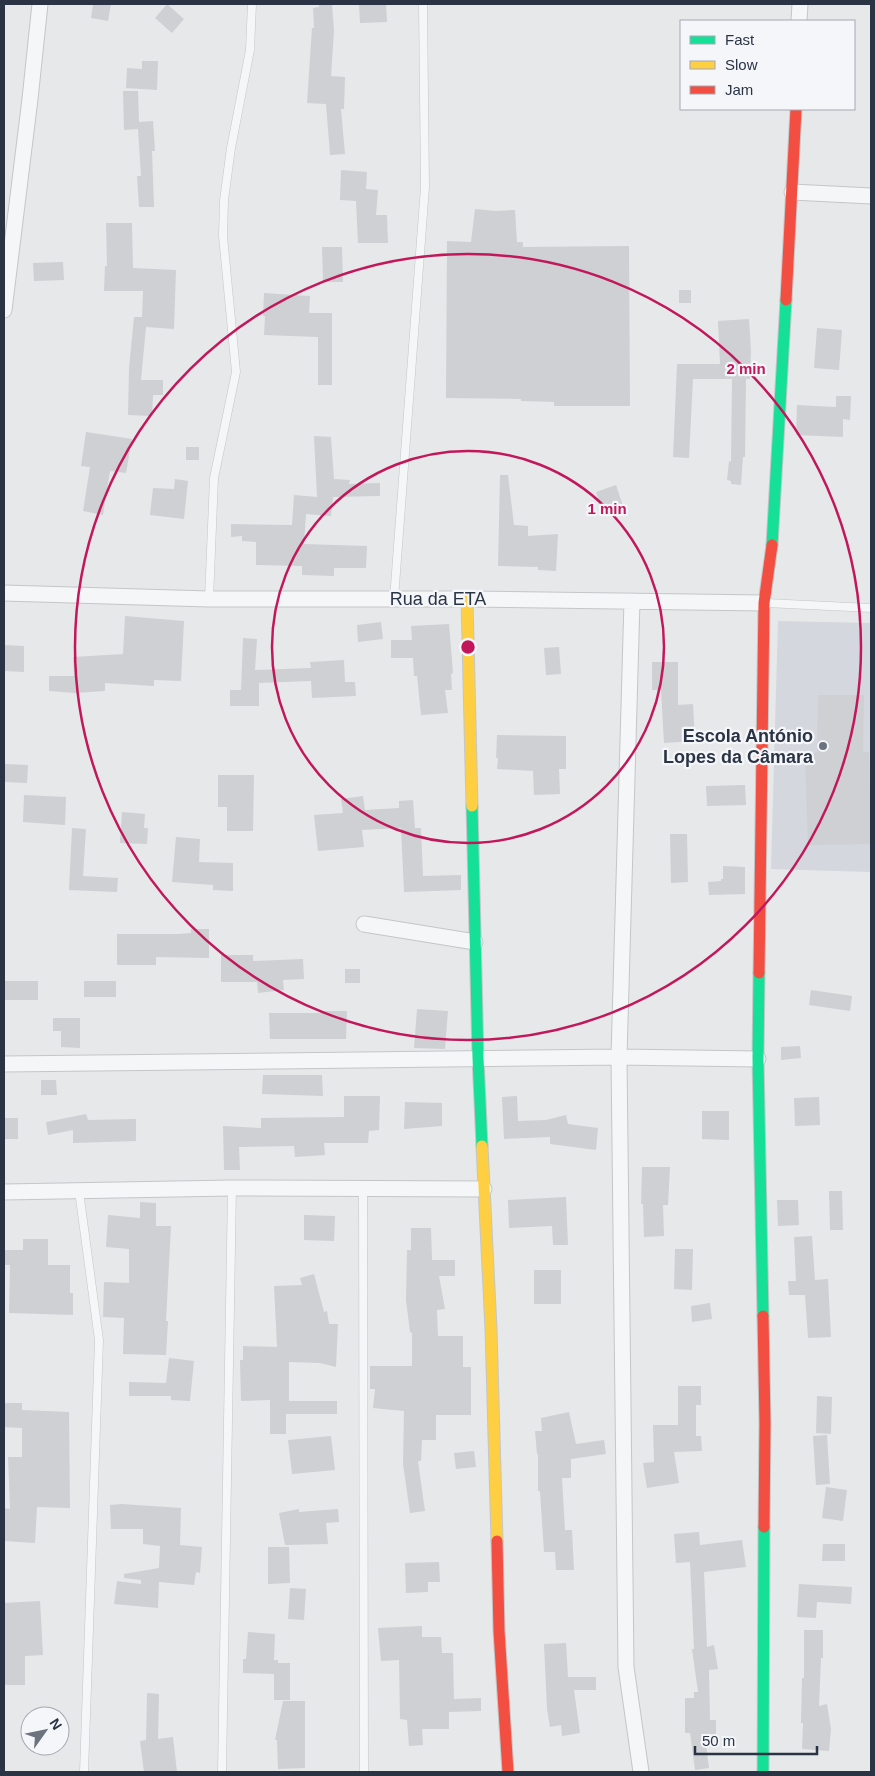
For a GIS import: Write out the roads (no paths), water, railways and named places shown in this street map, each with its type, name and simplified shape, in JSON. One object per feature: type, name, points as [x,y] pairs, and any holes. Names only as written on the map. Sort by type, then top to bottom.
[{"type":"street","points":[[4,310],[40,4]]},
{"type":"street","points":[[799,20],[800,4]]},
{"type":"street","points":[[763,1772],[765,1423],[758,1059],[764,603],[774,534],[796,110]]},
{"type":"street","points":[[792,192],[871,196]]},
{"type":"street","name":"Rua da ETA","points":[[4,594],[209,600],[467,599],[764,603]]},
{"type":"street","points":[[467,599],[478,1058],[491,1329],[499,1630],[508,1772]]},
{"type":"street","points":[[632,601],[619,1057],[626,1667],[641,1772]]},
{"type":"street","points":[[364,924],[476,942]]},
{"type":"street","points":[[4,1064],[619,1057],[758,1059]]},
{"type":"street","points":[[4,1192],[232,1188],[484,1189]]},
{"type":"lane","points":[[209,600],[214,478],[236,372],[223,236],[224,200],[231,148],[250,50],[252,4]]},
{"type":"lane","points":[[394,599],[425,186],[423,4]]},
{"type":"lane","name":"Rua da ETA","points":[[764,603],[871,608]]},
{"type":"lane","points":[[222,1772],[232,1188]]},
{"type":"lane","points":[[363,1189],[364,1772]]},
{"type":"lane","points":[[79,1191],[99,1340],[84,1772]]},
{"type":"place","name":"Escola António Lopes da Câmara","points":[[823,746]]}]
